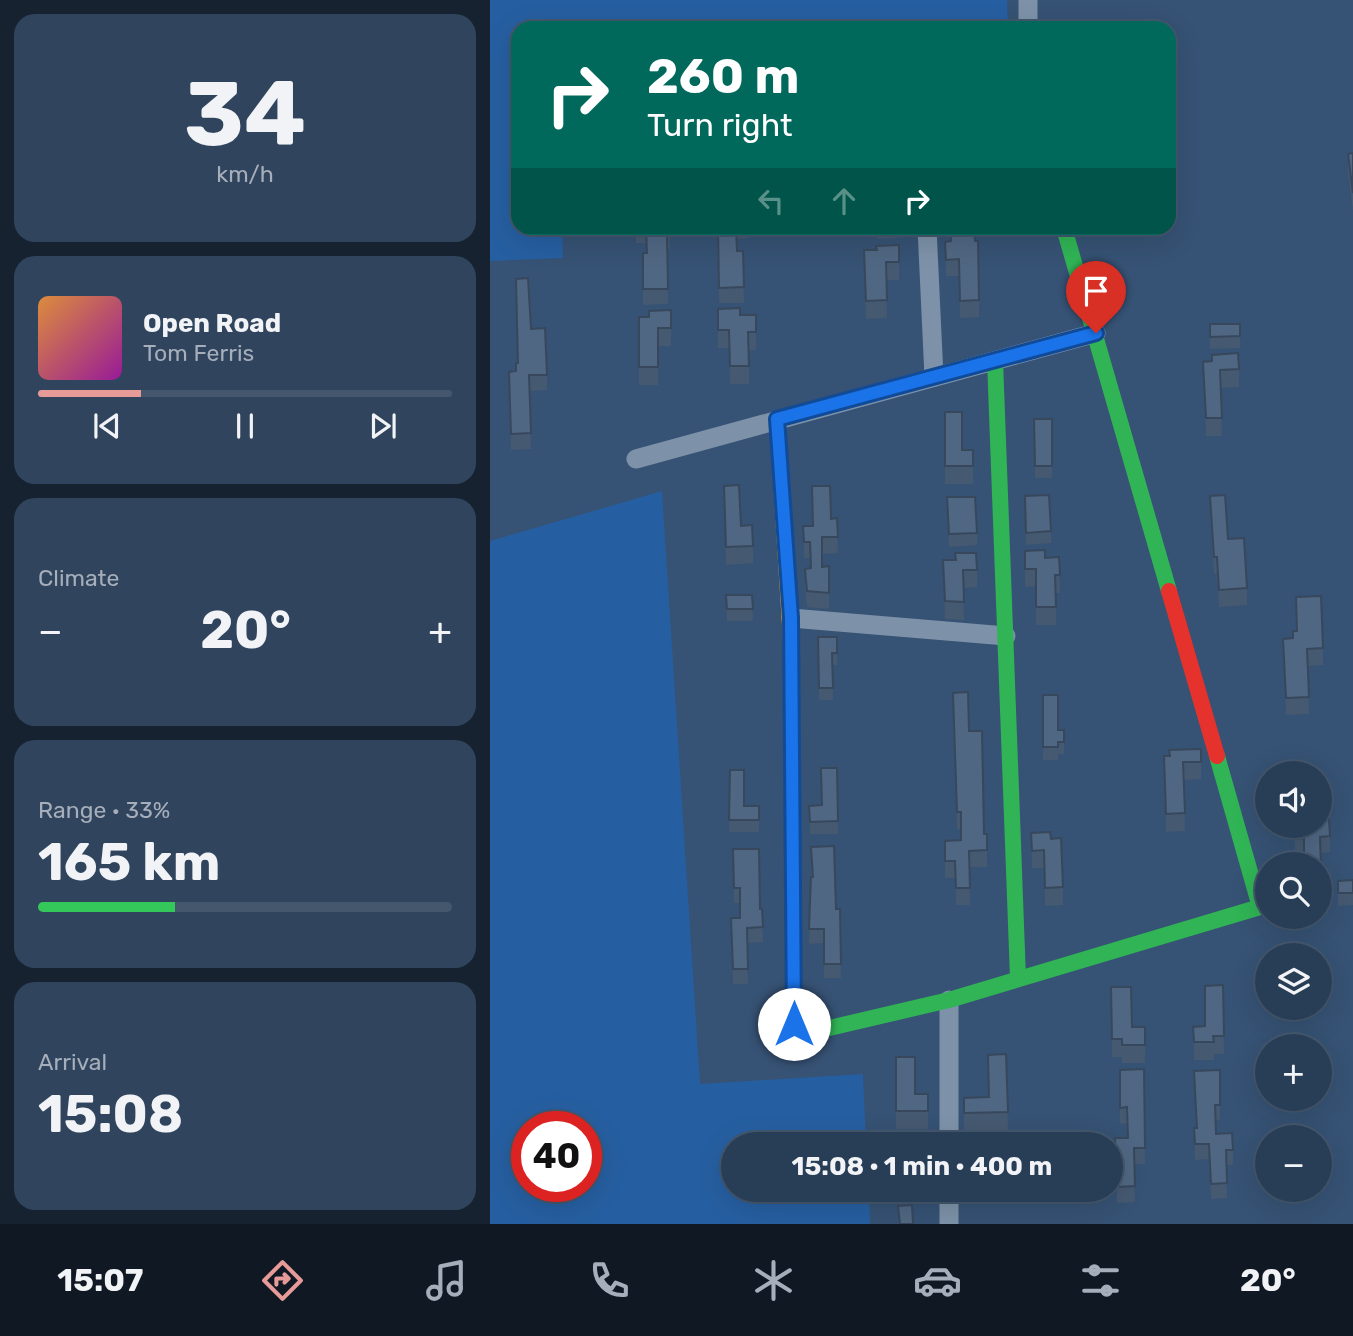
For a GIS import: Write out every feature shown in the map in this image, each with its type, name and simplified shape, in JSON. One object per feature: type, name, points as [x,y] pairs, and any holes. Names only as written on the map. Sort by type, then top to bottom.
[{"type":"street","points":[[1028,0],[1028,21]]},
{"type":"street","points":[[927,235],[934,377]]},
{"type":"street","points":[[777,419],[791,618],[794,1024],[801,1032],[808,1033],[949,999],[1260,907],[1066,235]]},
{"type":"street","points":[[636,459],[1096,333]]},
{"type":"street","points":[[995,360],[1018,978]]},
{"type":"street","points":[[791,618],[1006,636]]},
{"type":"street","points":[[949,999],[949,1132]]},
{"type":"street","points":[[949,1202],[949,1224]]},
{"type":"shaded area","points":[[490,0],[1007,0],[1008,21],[511,21],[511,235],[562,235],[563,258],[490,261]]},
{"type":"shaded area","points":[[662,491],[700,1084],[863,1074],[865,1132],[721,1132],[721,1202],[869,1202],[870,1224],[490,1224],[490,541]]},
{"type":"building","points":[[1353,153],[1353,193],[1348,154]]},
{"type":"building","points":[[646,235],[667,235],[668,289],[643,289],[643,253],[647,253]]},
{"type":"building","points":[[718,235],[736,235],[737,251],[743,251],[744,287],[719,288]]},
{"type":"building","points":[[951,235],[975,235],[975,241],[978,241],[979,300],[960,301],[959,259],[946,260],[945,242],[951,241]]},
{"type":"building","points":[[899,245],[899,262],[886,262],[887,300],[866,301],[864,250],[877,250],[876,246]]},
{"type":"building","points":[[528,278],[531,329],[545,328],[547,375],[529,375],[531,433],[511,434],[509,372],[516,371],[518,363],[516,279]]},
{"type":"building","points":[[740,308],[740,315],[756,315],[756,332],[748,332],[749,366],[730,366],[729,330],[718,330],[718,309]]},
{"type":"building","points":[[671,310],[671,328],[658,328],[658,367],[639,367],[639,317],[649,317],[649,311]]},
{"type":"building","points":[[1210,324],[1240,324],[1240,336],[1210,337]]},
{"type":"building","points":[[1238,353],[1239,369],[1220,370],[1222,418],[1206,418],[1203,362],[1212,361],[1212,355]]},
{"type":"building","points":[[945,412],[962,412],[962,450],[973,450],[973,466],[945,466]]},
{"type":"building","points":[[1034,419],[1052,419],[1052,466],[1035,466]]},
{"type":"building","points":[[739,485],[741,526],[752,525],[753,546],[726,547],[724,486]]},
{"type":"building","points":[[812,486],[830,486],[831,519],[837,518],[838,537],[822,537],[822,567],[829,566],[829,593],[807,591],[805,569],[811,568],[810,542],[804,542],[803,526],[813,526]]},
{"type":"building","points":[[1049,495],[1051,531],[1026,533],[1025,496]]},
{"type":"building","points":[[1225,495],[1228,539],[1244,538],[1247,588],[1219,590],[1210,496]]},
{"type":"building","points":[[947,497],[975,497],[977,533],[949,534]]},
{"type":"building","points":[[1045,550],[1045,558],[1059,557],[1060,575],[1055,575],[1056,607],[1036,607],[1036,569],[1025,569],[1025,551]]},
{"type":"building","points":[[955,553],[976,553],[977,570],[963,570],[964,602],[945,601],[943,560],[956,560]]},
{"type":"building","points":[[726,595],[752,595],[753,609],[727,609]]},
{"type":"building","points":[[1321,596],[1323,648],[1307,649],[1309,697],[1286,698],[1283,639],[1293,638],[1293,631],[1297,631],[1296,597]]},
{"type":"building","points":[[818,637],[837,637],[837,653],[832,653],[833,688],[819,688]]},
{"type":"building","points":[[968,692],[969,731],[982,731],[984,834],[987,834],[987,850],[969,851],[970,888],[956,888],[955,861],[945,861],[945,841],[961,840],[961,812],[957,812],[953,693]]},
{"type":"building","points":[[1043,695],[1058,695],[1058,730],[1064,730],[1064,742],[1058,742],[1058,747],[1043,747]]},
{"type":"building","points":[[1201,749],[1201,762],[1183,762],[1185,813],[1166,814],[1164,756],[1170,756],[1169,750]]},
{"type":"building","points":[[821,768],[837,768],[838,821],[810,822],[809,806],[822,805]]},
{"type":"building","points":[[730,770],[744,770],[744,806],[759,806],[759,820],[729,820]]},
{"type":"building","points":[[1050,832],[1051,839],[1061,838],[1063,887],[1045,888],[1044,850],[1032,851],[1031,833]]},
{"type":"building","points":[[1304,838],[1320,838],[1320,852],[1304,852]]},
{"type":"building","points":[[834,846],[836,909],[840,909],[841,964],[824,964],[824,929],[809,929],[813,877],[811,847]]},
{"type":"building","points":[[733,849],[759,849],[763,927],[747,928],[748,969],[733,969],[731,918],[740,918],[740,888],[734,888]]},
{"type":"building","points":[[1353,880],[1353,893],[1338,893],[1338,881]]},
{"type":"building","points":[[1223,985],[1224,1036],[1213,1036],[1214,1042],[1194,1042],[1193,1027],[1205,1026],[1205,986]]},
{"type":"building","points":[[1111,987],[1131,987],[1132,1027],[1145,1027],[1145,1045],[1122,1045],[1122,1039],[1112,1039]]},
{"type":"building","points":[[1006,1054],[1008,1112],[964,1113],[964,1098],[989,1097],[988,1055]]},
{"type":"building","points":[[896,1057],[915,1057],[915,1094],[928,1094],[928,1111],[896,1111]]},
{"type":"building","points":[[1144,1069],[1145,1148],[1134,1148],[1135,1186],[1123,1187],[1123,1138],[1128,1138],[1127,1107],[1120,1108],[1120,1070]]},
{"type":"building","points":[[1220,1070],[1220,1105],[1215,1105],[1216,1134],[1232,1133],[1233,1150],[1226,1150],[1227,1183],[1211,1184],[1209,1144],[1195,1144],[1194,1128],[1197,1128],[1194,1071]]},
{"type":"building","points":[[912,1205],[913,1224],[900,1224],[898,1206]]},
{"type":"traffic: fast","points":[[1066,235],[1169,591]]},
{"type":"traffic: fast","points":[[995,360],[1018,978]]},
{"type":"traffic: fast","points":[[794,985],[794,1024],[801,1032],[808,1033],[949,1000],[1260,907],[1217,756]]},
{"type":"traffic: slow","points":[[777,419],[791,641]]},
{"type":"traffic: jam","points":[[1169,591],[1217,756]]},
{"type":"traffic: jam","points":[[791,641],[794,985]]},
{"type":"route","points":[[794,1024],[791,618],[777,419],[1096,333]]}]
